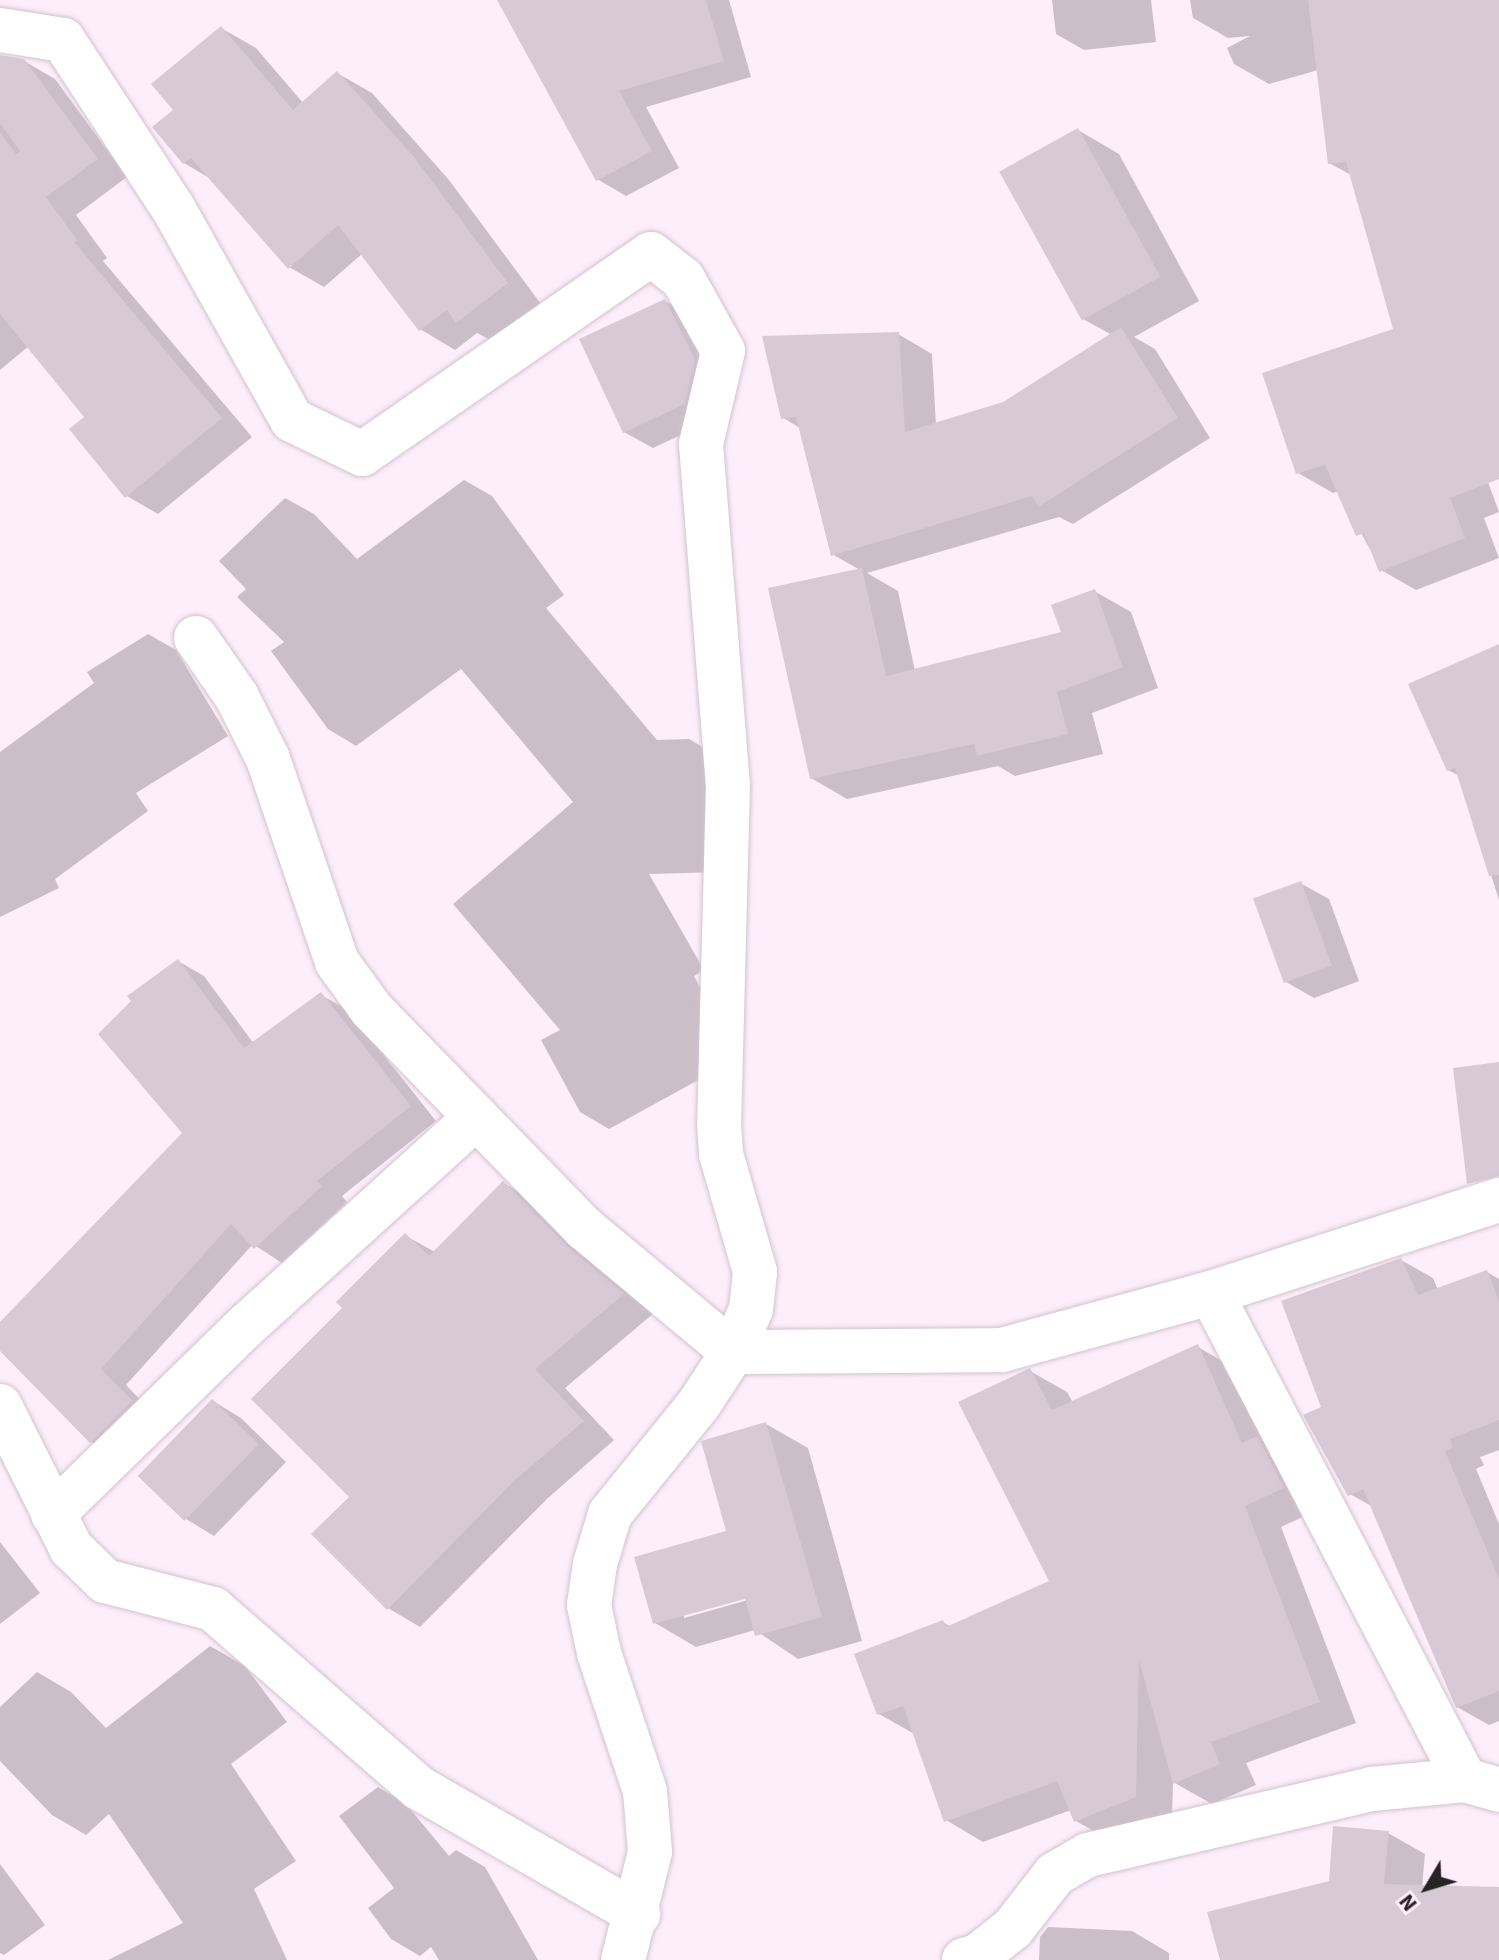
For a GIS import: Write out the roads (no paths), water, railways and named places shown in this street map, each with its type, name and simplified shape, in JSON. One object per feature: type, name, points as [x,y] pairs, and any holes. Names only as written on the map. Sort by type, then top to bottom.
[{"type":"street","points":[[0,30],[63,40],[173,208],[292,420],[362,454],[651,254],[683,279],[723,351],[701,444],[728,784],[720,1139],[755,1272],[751,1309],[733,1352],[699,1404],[610,1514],[595,1564],[589,1605],[599,1653],[645,1791],[650,1852],[638,1914],[623,1960]]},
{"type":"street","points":[[196,638],[237,697],[268,759],[337,962],[372,1010],[584,1228],[733,1352],[1002,1350],[1211,1293],[1499,1200]]},
{"type":"street","points":[[53,1514],[248,1324],[476,1117]]},
{"type":"street","points":[[964,1960],[978,1956],[1013,1928],[1055,1874],[1088,1855],[1372,1789],[1482,1785],[1211,1293]]},
{"type":"street","points":[[0,1406],[71,1548],[105,1581],[213,1609],[419,1788],[638,1914]]}]
